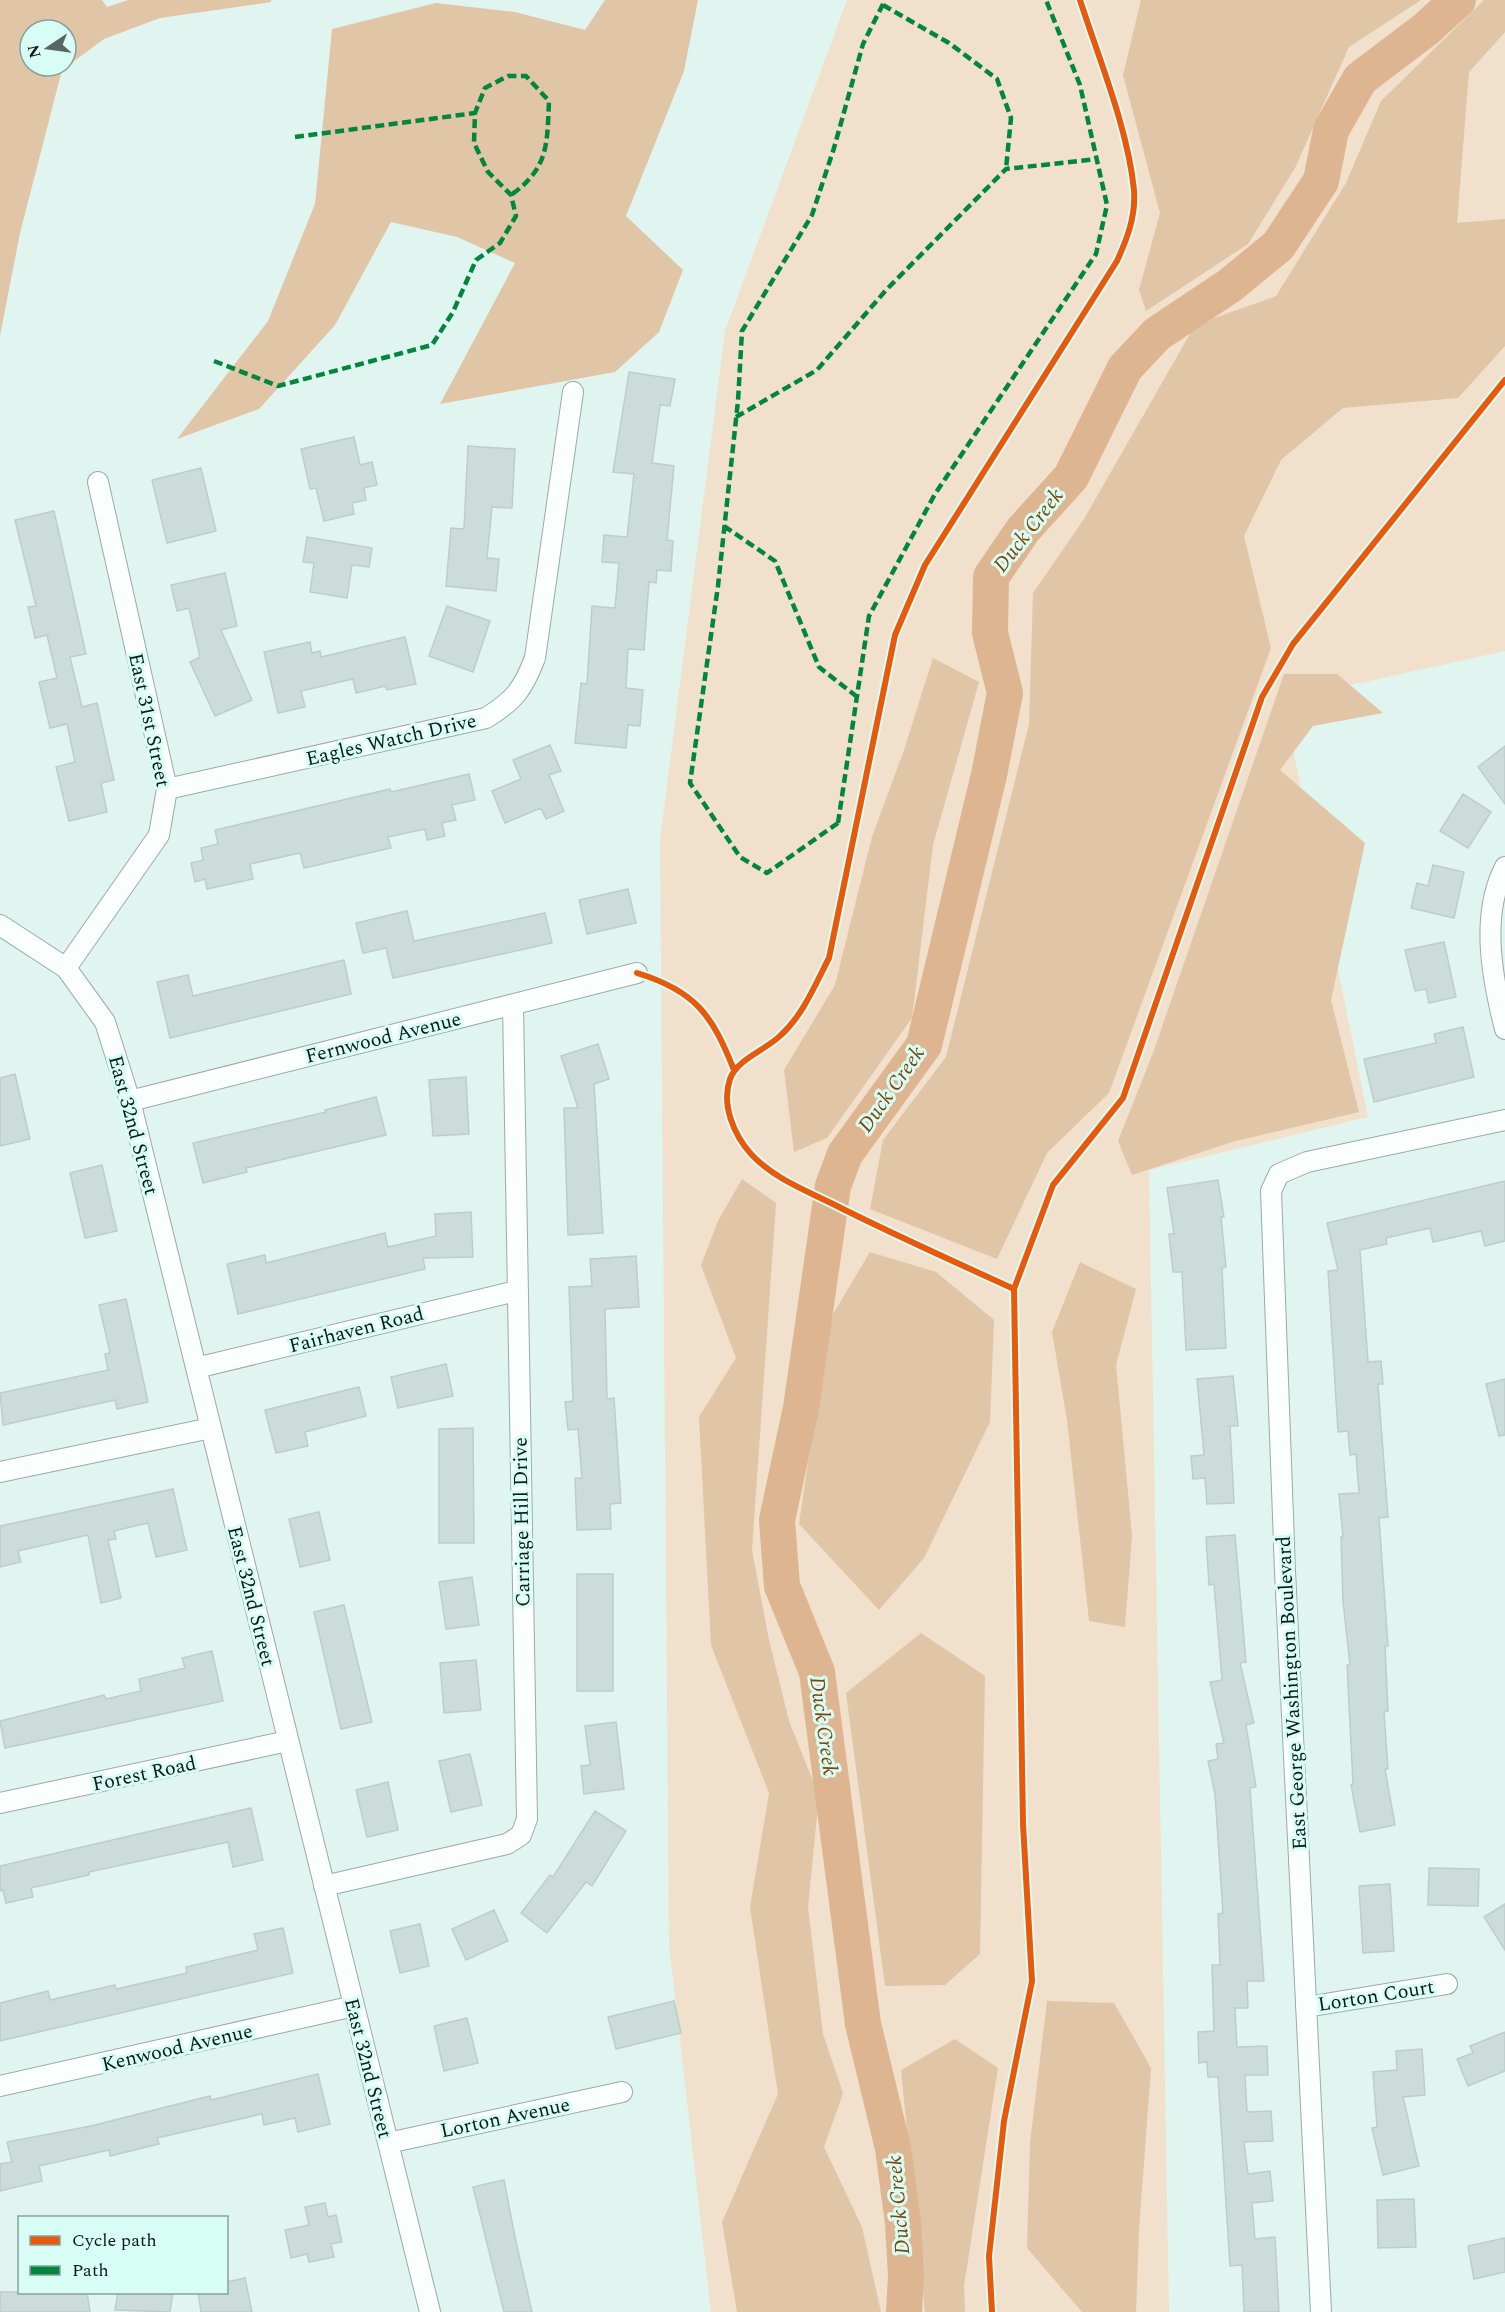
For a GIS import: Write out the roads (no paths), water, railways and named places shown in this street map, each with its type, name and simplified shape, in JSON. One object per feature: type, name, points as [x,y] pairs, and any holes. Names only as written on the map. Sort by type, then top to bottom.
[{"type":"street","name":"Eagles Watch Drive","points":[[167,789],[486,718],[508,705],[524,686],[535,658],[573,392]]},
{"type":"street","name":"East 31st Street","points":[[66,968],[159,835],[167,789],[98,482]]},
{"type":"street","points":[[1505,867],[1497,882],[1490,923],[1498,1000],[1505,1029]]},
{"type":"street","name":"East 32nd Street","points":[[0,925],[66,968],[105,1022],[130,1101],[430,2312]]},
{"type":"street","name":"Fernwood Avenue","points":[[130,1101],[637,973]]},
{"type":"street","name":"Carriage Hill Drive","points":[[324,1886],[507,1844],[521,1835],[527,1819],[516,1291],[513,1005]]},
{"type":"street","name":"East George Washington Boulevard","points":[[1321,2312],[1286,1583],[1271,1191],[1280,1174],[1307,1162],[1505,1120]]},
{"type":"street","name":"Fairhaven Road","points":[[196,1368],[516,1291]]},
{"type":"street","points":[[0,1472],[211,1428]]},
{"type":"street","name":"Forest Road","points":[[0,1803],[257,1749],[288,1740]]},
{"type":"street","name":"Lorton Court","points":[[1306,2007],[1447,1983]]},
{"type":"street","name":"Kenwood Avenue","points":[[0,2086],[354,2007]]},
{"type":"street","name":"Lorton Avenue","points":[[388,2143],[622,2092]]},
{"type":"waterway","name":"Duck Creek","points":[[904,2312],[906,2276],[903,2223],[893,2148],[863,2024],[817,1672],[782,1586],[777,1520],[801,1408],[833,1186],[845,1154],[924,1045],[989,775],[1005,693],[990,633],[991,577],[1023,530],[1071,477],[1125,368],[1157,334],[1229,286],[1278,246],[1321,181],[1331,130],[1360,79],[1426,29],[1458,0]]}]
